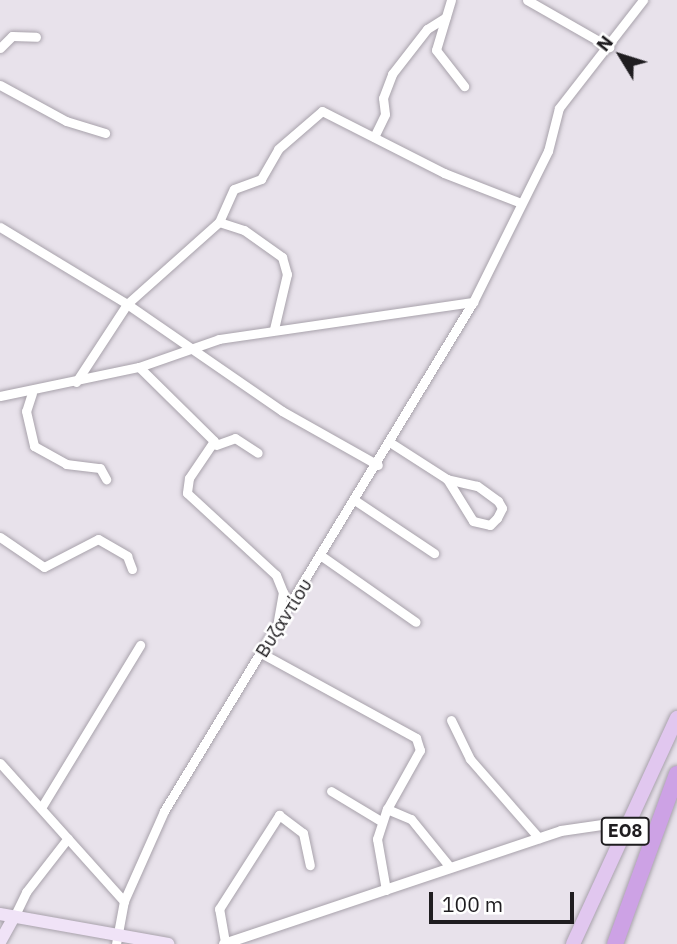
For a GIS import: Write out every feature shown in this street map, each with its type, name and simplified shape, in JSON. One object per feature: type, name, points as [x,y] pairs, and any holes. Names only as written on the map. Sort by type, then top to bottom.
[{"type":"highway","points":[[615,944],[677,774]]},
{"type":"main road","name":"ΕΟ8","points":[[573,944],[677,718]]},
{"type":"main road","points":[[0,915],[116,939],[168,944]]},
{"type":"main road","points":[[0,943],[14,917]]},
{"type":"street","points":[[451,0],[437,56],[464,86]]},
{"type":"street","points":[[527,0],[609,47]]},
{"type":"street","name":"Βυζαντίου","points":[[116,939],[124,901],[164,811],[323,557],[473,302],[548,151],[559,108],[643,0]]},
{"type":"street","points":[[374,137],[385,114],[383,98],[392,74],[427,29],[446,17]]},
{"type":"street","points":[[0,48],[12,36],[36,37]]},
{"type":"street","points":[[0,85],[66,121],[105,132]]},
{"type":"street","points":[[76,382],[127,304],[219,222],[234,189],[261,179],[278,149],[317,112],[521,203]]},
{"type":"street","points":[[219,222],[244,230],[282,257],[287,274],[274,330]]},
{"type":"street","points":[[0,227],[127,304],[282,411],[378,465]]},
{"type":"street","points":[[0,396],[32,393],[139,367],[192,349],[274,330],[473,302]]},
{"type":"street","points":[[139,367],[216,445]]},
{"type":"street","points":[[32,393],[26,411],[34,446],[66,464],[100,468],[106,479]]},
{"type":"street","points":[[258,453],[235,438],[216,445],[188,478],[187,493],[276,575],[283,606],[270,640]]},
{"type":"street","points":[[391,443],[447,479],[477,486],[498,501],[502,508],[497,518],[489,525],[473,521],[447,479]]},
{"type":"street","points":[[356,501],[434,553]]},
{"type":"street","points":[[0,537],[44,567],[98,538],[127,556],[132,569]]},
{"type":"street","points":[[323,557],[416,622]]},
{"type":"street","points":[[41,808],[140,645]]},
{"type":"street","points":[[261,653],[416,738],[420,750],[379,820],[377,839],[386,890]]},
{"type":"street","points":[[451,720],[470,759],[539,838]]},
{"type":"street","points":[[0,763],[124,901]]},
{"type":"street","points":[[331,791],[379,820]]},
{"type":"street","points":[[387,809],[411,819],[449,866]]},
{"type":"street","points":[[310,865],[303,833],[279,815],[219,909],[224,943],[539,838],[630,821]]},
{"type":"street","points":[[14,917],[26,892],[68,838]]}]
